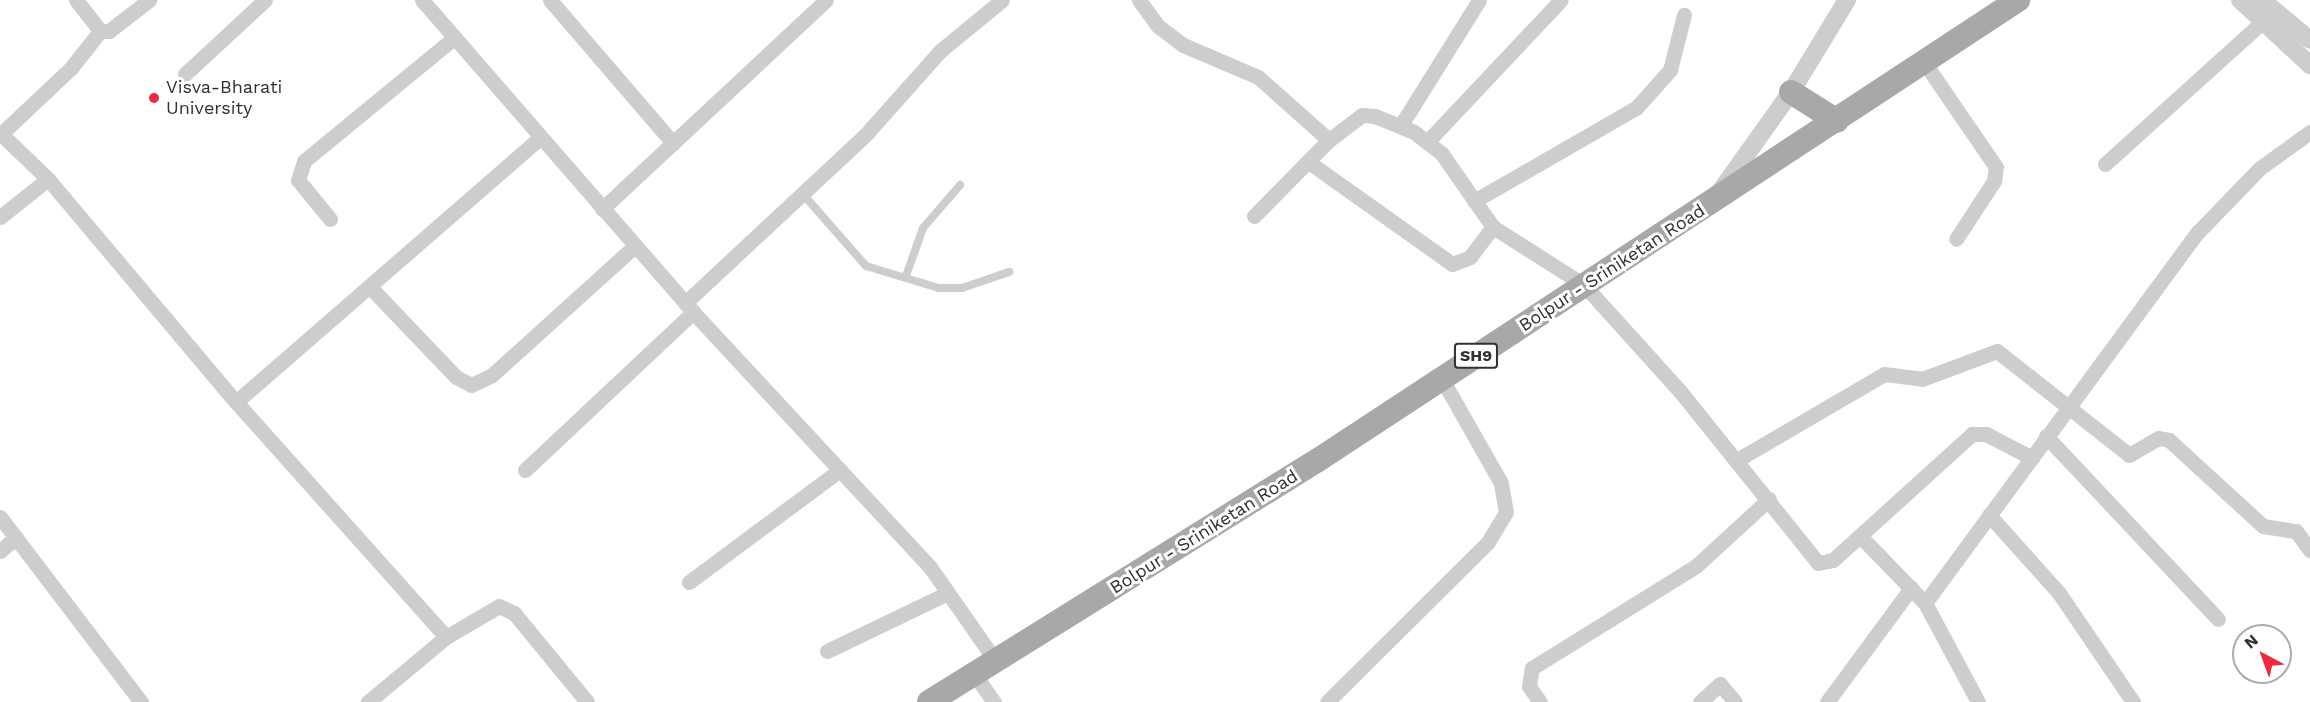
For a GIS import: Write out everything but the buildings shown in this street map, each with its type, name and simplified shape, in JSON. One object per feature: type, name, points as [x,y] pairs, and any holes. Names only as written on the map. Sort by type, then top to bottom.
[{"type":"main road","name":"Bolpur - Sriniketan Road","points":[[929,702],[997,663],[1442,379],[1709,206],[2018,0]]},
{"type":"main road","points":[[1791,92],[1837,121]]},
{"type":"street","points":[[76,0],[100,31]]},
{"type":"street","points":[[149,0],[123,24],[100,31],[71,68],[1,133],[48,179],[236,402],[447,637]]},
{"type":"street","points":[[185,74],[265,0]]},
{"type":"street","points":[[422,0],[539,139],[689,308],[840,470],[948,593],[997,663]]},
{"type":"street","points":[[550,0],[674,143]]},
{"type":"street","points":[[602,209],[826,0]]},
{"type":"street","points":[[525,470],[802,193],[867,133],[940,51],[1002,0]]},
{"type":"street","points":[[1139,0],[1158,26],[1183,45],[1258,77],[1329,140]]},
{"type":"street","points":[[1401,125],[1479,0]]},
{"type":"street","points":[[1427,142],[1562,0]]},
{"type":"street","points":[[1709,206],[1791,92],[1847,0]]},
{"type":"street","points":[[2240,0],[2310,65]]},
{"type":"street","points":[[2262,0],[2310,40]]},
{"type":"street","points":[[1474,201],[1636,108],[1670,70],[1684,15]]},
{"type":"street","points":[[2105,165],[2262,22]]},
{"type":"street","points":[[330,219],[298,180],[304,161],[454,37]]},
{"type":"street","points":[[1924,62],[1996,167],[1994,181],[1956,240]]},
{"type":"street","points":[[1254,216],[1310,163],[1329,140],[1362,115],[1401,125],[1427,142],[1454,168],[1493,227],[1584,285],[1737,460],[1818,563],[1833,560],[1861,537],[1972,434],[1986,434],[2032,458]]},
{"type":"street","points":[[1827,702],[1989,515],[2068,405],[2211,218],[2260,168],[2310,132]]},
{"type":"street","points":[[236,402],[539,139]]},
{"type":"street","points":[[1310,163],[1452,264],[1470,257],[1493,227]]},
{"type":"street","points":[[0,217],[48,179]]},
{"type":"street","points":[[370,287],[456,377],[471,385],[492,375],[636,246]]},
{"type":"street","points":[[1737,460],[1884,374],[1922,379],[1992,351],[2003,352],[2129,455],[2159,438],[2169,440],[2263,526],[2296,531],[2310,550]]},
{"type":"street","points":[[1327,702],[1488,542],[1506,512],[1502,483],[1442,379]]},
{"type":"street","points":[[2046,436],[2218,619]]},
{"type":"street","points":[[689,582],[840,470]]},
{"type":"street","points":[[1540,702],[1529,686],[1532,668],[1696,566],[1769,499]]},
{"type":"street","points":[[1989,515],[2059,593],[2133,702]]},
{"type":"street","points":[[0,517],[141,702]]},
{"type":"street","points":[[0,551],[16,537]]},
{"type":"street","points":[[1861,537],[1918,596],[1978,702]]},
{"type":"street","points":[[827,651],[948,593]]},
{"type":"street","points":[[368,702],[447,637],[499,606],[514,613],[587,702]]},
{"type":"street","points":[[975,675],[994,702]]},
{"type":"street","points":[[1700,702],[1720,684],[1735,702]]},
{"type":"lane","points":[[906,276],[923,228],[960,185]]},
{"type":"lane","points":[[802,193],[852,256],[866,266],[906,276],[939,288],[962,288],[1009,272]]},
{"type":"place","name":"Visva-Bharati University","points":[[154,98]]}]
